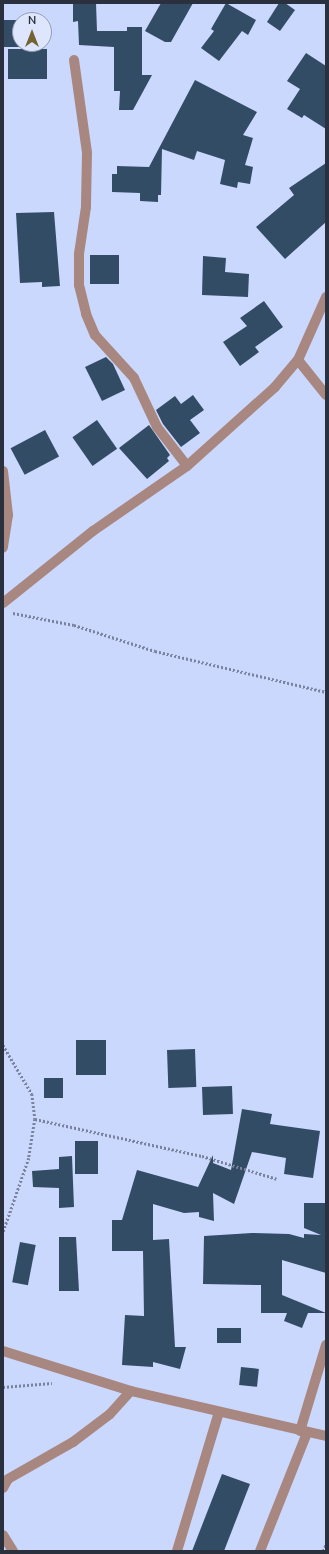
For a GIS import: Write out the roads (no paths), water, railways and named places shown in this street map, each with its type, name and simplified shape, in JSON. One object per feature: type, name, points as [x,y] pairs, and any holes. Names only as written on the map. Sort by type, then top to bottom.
[{"type":"street","points":[[74,60],[87,153],[86,207],[79,254],[79,285],[86,314],[95,335],[134,378],[157,427],[187,466]]},
{"type":"street","points":[[3,603],[93,531],[187,466],[276,387],[298,360],[326,297]]},
{"type":"street","points":[[298,360],[326,395]]},
{"type":"street","points":[[3,471],[8,515],[3,548]]},
{"type":"street","points":[[260,1551],[304,1432],[326,1345]]},
{"type":"street","points":[[3,1351],[131,1391],[326,1436]]},
{"type":"street","points":[[3,1488],[8,1479],[85,1433],[110,1414],[131,1391]]},
{"type":"street","points":[[177,1551],[219,1412]]},
{"type":"street","points":[[3,1535],[13,1551]]}]
